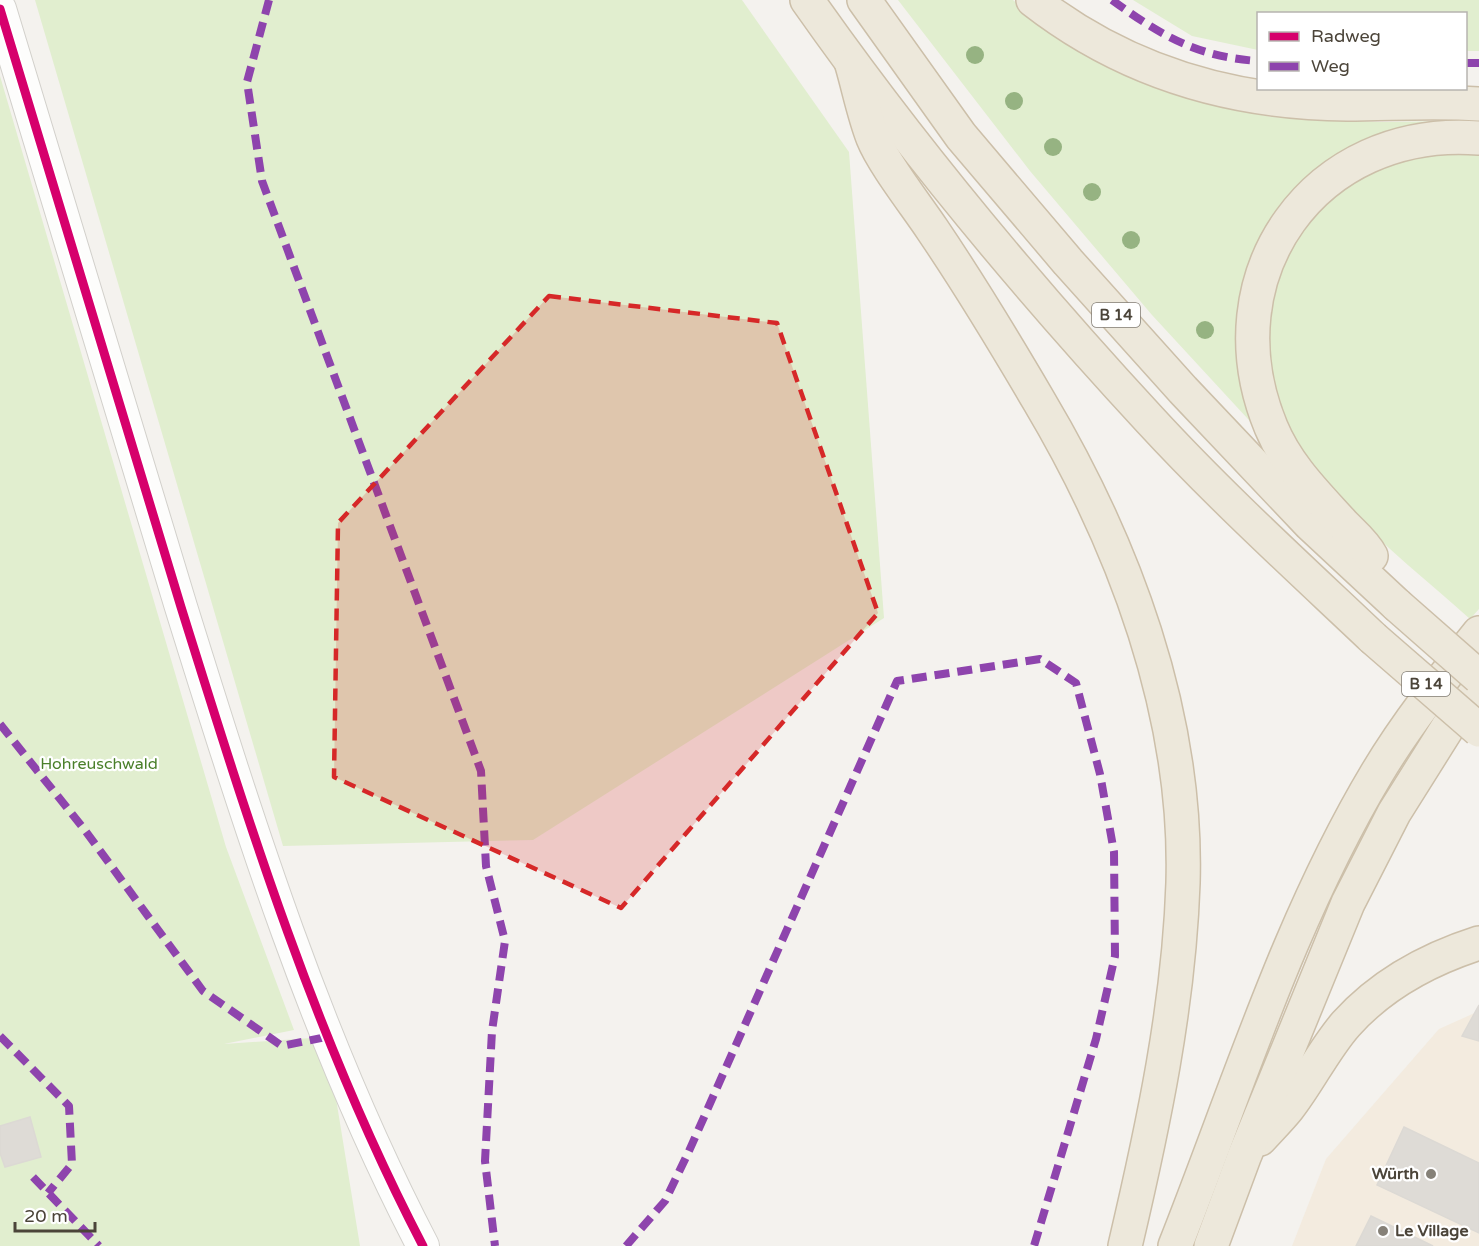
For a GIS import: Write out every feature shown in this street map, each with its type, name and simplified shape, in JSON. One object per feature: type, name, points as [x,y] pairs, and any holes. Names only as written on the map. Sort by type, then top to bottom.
[{"type":"highway","name":"B 14","points":[[807,0],[852,65],[927,164],[1036,293],[1143,413],[1275,546],[1373,638],[1479,730]]},
{"type":"highway","name":"B 14","points":[[864,0],[962,136],[1068,262],[1183,390],[1310,524],[1479,677]]},
{"type":"highway","points":[[1033,0],[1058,20],[1140,65],[1217,90],[1278,99],[1345,104],[1479,104]]},
{"type":"highway","points":[[852,65],[874,141],[975,293],[1063,441],[1104,526],[1131,592],[1155,666],[1170,733],[1180,814],[1183,880],[1178,962],[1165,1050],[1147,1152],[1125,1246]]},
{"type":"highway","points":[[1397,605],[1369,551],[1293,468],[1271,428],[1257,385],[1252,339],[1255,299],[1267,260],[1287,224],[1314,193],[1344,168],[1380,150],[1416,139],[1455,136],[1479,138]]},
{"type":"highway","points":[[1175,1246],[1306,909],[1377,773],[1410,724],[1479,633]]},
{"type":"highway","points":[[1211,1246],[1244,1156],[1348,903],[1394,813],[1448,727],[1479,689]]},
{"type":"highway","points":[[1244,1156],[1289,1107],[1346,1024],[1376,994],[1410,972],[1446,954],[1479,943]]},
{"type":"street","points":[[0,9],[82,285],[245,812],[326,1037],[363,1122],[423,1246]]},
{"type":"highlighted area","points":[[549,296],[777,323],[878,613],[621,908],[334,777],[338,523]]},
{"type":"shaded area","points":[[1479,1011],[1479,1246],[1292,1246],[1326,1159],[1439,1029]]},
{"type":"green space","points":[[35,0],[742,0],[849,152],[884,618],[533,840],[283,846]]},
{"type":"green space","points":[[898,0],[1013,0],[1048,29],[1159,87],[1214,105],[1271,117],[1380,122],[1464,121],[1464,124],[1278,217],[1259,431],[1152,315],[1030,171]]},
{"type":"green space","points":[[1133,0],[1479,0],[1479,51],[1467,51],[1467,12],[1257,12],[1257,50],[1192,36]]},
{"type":"green space","name":"Hohreuschwald","points":[[0,76],[226,847],[294,1030],[224,1044],[326,1037],[360,1246],[0,1246]]},
{"type":"green space","points":[[1479,153],[1479,609],[1470,619],[1372,533],[1327,486],[1308,460],[1289,429],[1273,379],[1268,342],[1268,317],[1276,282],[1298,239],[1312,219],[1348,185],[1389,163],[1411,157]]},
{"type":"building","points":[[1479,1005],[1479,1041],[1462,1036]]},
{"type":"building","points":[[30,1117],[41,1157],[5,1167],[0,1153],[0,1126]]},
{"type":"building","name":"Würth","points":[[1404,1127],[1479,1163],[1479,1233],[1377,1185]]},
{"type":"building","name":"Le Village","points":[[1371,1216],[1433,1246],[1356,1246]]},
{"type":"marked path","points":[[269,0],[247,82],[262,181],[481,771],[486,866],[505,941],[492,1031],[485,1161],[495,1246]]},
{"type":"marked path","points":[[1112,0],[1146,24],[1180,42],[1216,55],[1257,61]]},
{"type":"marked path","points":[[1467,63],[1479,63]]},
{"type":"marked path","points":[[626,1246],[665,1201],[689,1151],[897,681],[1040,659],[1076,683],[1100,774],[1114,852],[1115,956],[1096,1039],[1034,1246]]},
{"type":"marked path","points":[[0,724],[84,829],[203,991],[282,1046],[326,1037]]},
{"type":"marked path","points":[[0,1036],[69,1106],[72,1164],[48,1193]]},
{"type":"marked path","points":[[33,1177],[99,1246]]},
{"type":"cycle path","points":[[0,9],[181,607],[260,851],[288,932],[350,1091],[423,1246]]},
{"type":"place","name":"Würth","points":[[1431,1174]]},
{"type":"place","name":"Le Village","points":[[1383,1231]]}]
